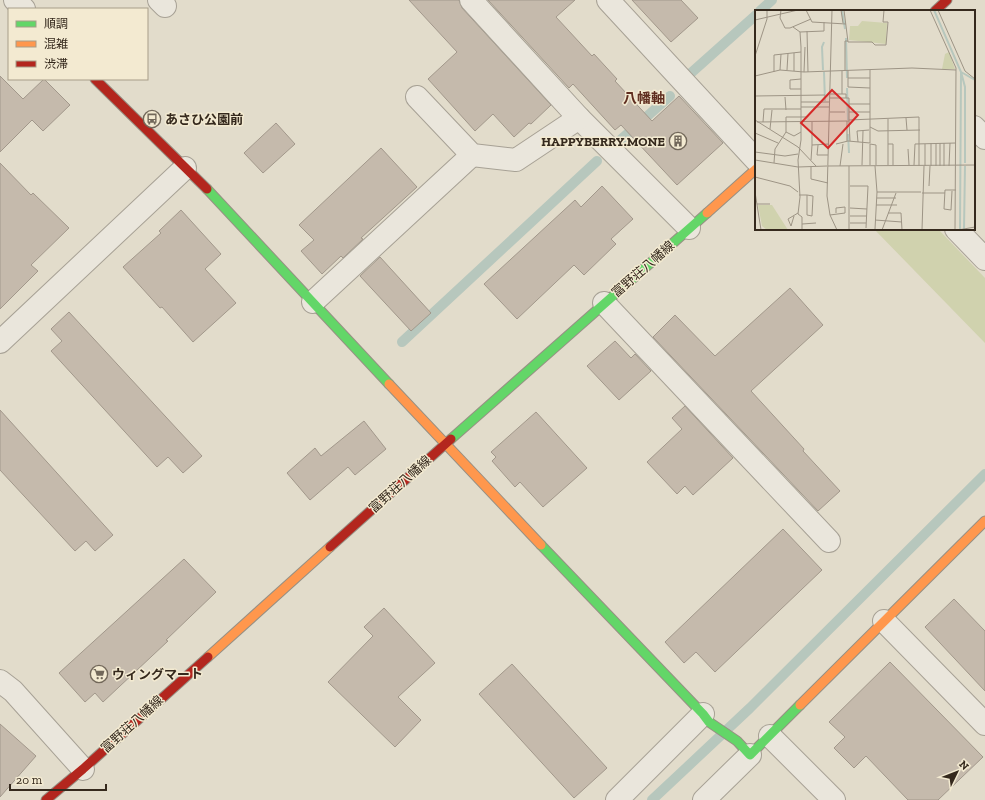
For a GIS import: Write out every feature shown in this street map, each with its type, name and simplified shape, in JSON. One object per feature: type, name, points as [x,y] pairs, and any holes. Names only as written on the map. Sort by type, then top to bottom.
[{"type":"street","points":[[15,0],[23,8]]},
{"type":"street","points":[[471,0],[579,118],[689,228]]},
{"type":"street","points":[[608,0],[755,159]]},
{"type":"street","points":[[936,10],[947,0]]},
{"type":"street","points":[[96,80],[208,190],[445,444],[706,718],[744,748]]},
{"type":"street","points":[[417,97],[472,155],[516,160],[579,118]]},
{"type":"street","points":[[975,128],[985,138]]},
{"type":"street","points":[[313,302],[472,155]]},
{"type":"street","points":[[0,342],[185,168]]},
{"type":"street","name":"富野荘八幡線","points":[[46,800],[83,769],[445,444],[755,170]]},
{"type":"street","points":[[957,230],[985,259]]},
{"type":"street","points":[[604,303],[829,541]]},
{"type":"street","points":[[704,800],[744,748],[770,736],[985,521]]},
{"type":"street","points":[[884,621],[985,724]]},
{"type":"street","points":[[0,681],[13,691],[83,769]]},
{"type":"street","points":[[617,800],[706,718]]},
{"type":"street","points":[[770,736],[834,800]]},
{"type":"green space","points":[[875,230],[939,230],[985,278],[985,343]]},
{"type":"building","points":[[409,0],[459,0],[462,8],[551,105],[531,124],[529,123],[514,137],[493,114],[475,131],[428,79],[457,52]]},
{"type":"building","points":[[488,0],[575,0],[556,17],[592,56],[594,54],[617,79],[615,81],[652,121],[679,96],[723,143],[677,185],[621,125],[615,130],[573,84],[569,88]]},
{"type":"building","points":[[632,0],[681,0],[698,18],[671,42]]},
{"type":"building","points":[[0,76],[23,99],[43,80],[45,80],[70,105],[43,131],[32,120],[0,152]]},
{"type":"building","points":[[276,123],[295,144],[263,173],[244,153]]},
{"type":"building","points":[[381,148],[417,187],[361,238],[363,239],[343,258],[341,256],[322,274],[301,251],[314,240],[299,225]]},
{"type":"building","points":[[0,163],[31,195],[33,193],[69,228],[31,265],[38,271],[0,309]]},
{"type":"building","points":[[602,186],[633,219],[611,239],[616,244],[584,275],[574,265],[517,319],[484,284],[575,200],[581,207]]},
{"type":"building","points":[[181,210],[221,254],[205,269],[236,303],[193,342],[162,307],[160,308],[123,267],[161,233],[159,231]]},
{"type":"building","points":[[380,257],[431,313],[411,331],[360,276]]},
{"type":"building","points":[[790,288],[823,325],[751,391],[840,491],[818,511],[653,337],[675,315],[715,356]]},
{"type":"building","points":[[69,312],[202,456],[183,473],[168,457],[157,467],[51,351],[62,341],[51,329]]},
{"type":"building","points":[[615,341],[631,358],[635,354],[651,371],[619,400],[587,366]]},
{"type":"building","points":[[685,406],[733,458],[693,495],[685,486],[677,494],[647,462],[682,429],[672,418]]},
{"type":"building","points":[[0,410],[113,535],[95,551],[86,541],[75,551],[0,470]]},
{"type":"building","points":[[536,412],[587,468],[543,507],[520,482],[515,487],[492,461],[496,457],[491,452]]},
{"type":"building","points":[[364,421],[386,449],[355,475],[348,467],[310,500],[287,473],[315,448],[321,456]]},
{"type":"building","points":[[783,529],[822,570],[715,672],[696,652],[684,663],[665,642]]},
{"type":"building","points":[[184,559],[216,592],[166,640],[168,641],[103,702],[95,693],[85,702],[59,673]]},
{"type":"building","points":[[954,599],[985,631],[985,691],[925,627]]},
{"type":"building","points":[[384,608],[435,663],[398,697],[421,720],[395,747],[328,682],[373,636],[364,627]]},
{"type":"building","points":[[890,662],[983,757],[938,800],[908,800],[866,756],[854,768],[834,748],[845,737],[829,722]]},
{"type":"building","points":[[512,664],[607,768],[574,798],[479,694]]},
{"type":"building","points":[[0,724],[36,756],[0,797]]},
{"type":"waterway","points":[[761,10],[772,0]]},
{"type":"waterway","points":[[691,73],[755,16]]},
{"type":"waterway","points":[[617,143],[670,96]]},
{"type":"waterway","points":[[402,342],[597,161]]},
{"type":"waterway","points":[[652,800],[750,708],[985,474]]},
{"type":"traffic: fast","points":[[207,189],[389,384]]},
{"type":"traffic: fast","points":[[451,439],[707,213]]},
{"type":"traffic: fast","points":[[541,545],[709,722],[737,741],[750,755],[800,705]]},
{"type":"traffic: slow","points":[[707,213],[755,170]]},
{"type":"traffic: slow","points":[[389,384],[541,545]]},
{"type":"traffic: slow","points":[[800,705],[985,521]]},
{"type":"traffic: slow","points":[[208,657],[330,547]]},
{"type":"traffic: jam","points":[[936,10],[947,0]]},
{"type":"traffic: jam","points":[[96,80],[207,189]]},
{"type":"traffic: jam","points":[[330,547],[451,439]]},
{"type":"traffic: jam","points":[[46,800],[83,769],[208,657]]},
{"type":"place","name":"あさひ公園前","points":[[152,119]]},
{"type":"place","name":"HAPPYBERRY.MONE","points":[[678,141]]},
{"type":"place","name":"ウィングマート","points":[[99,674]]},
{"type":"district","name":"八幡軸","points":[[644,98]]}]
